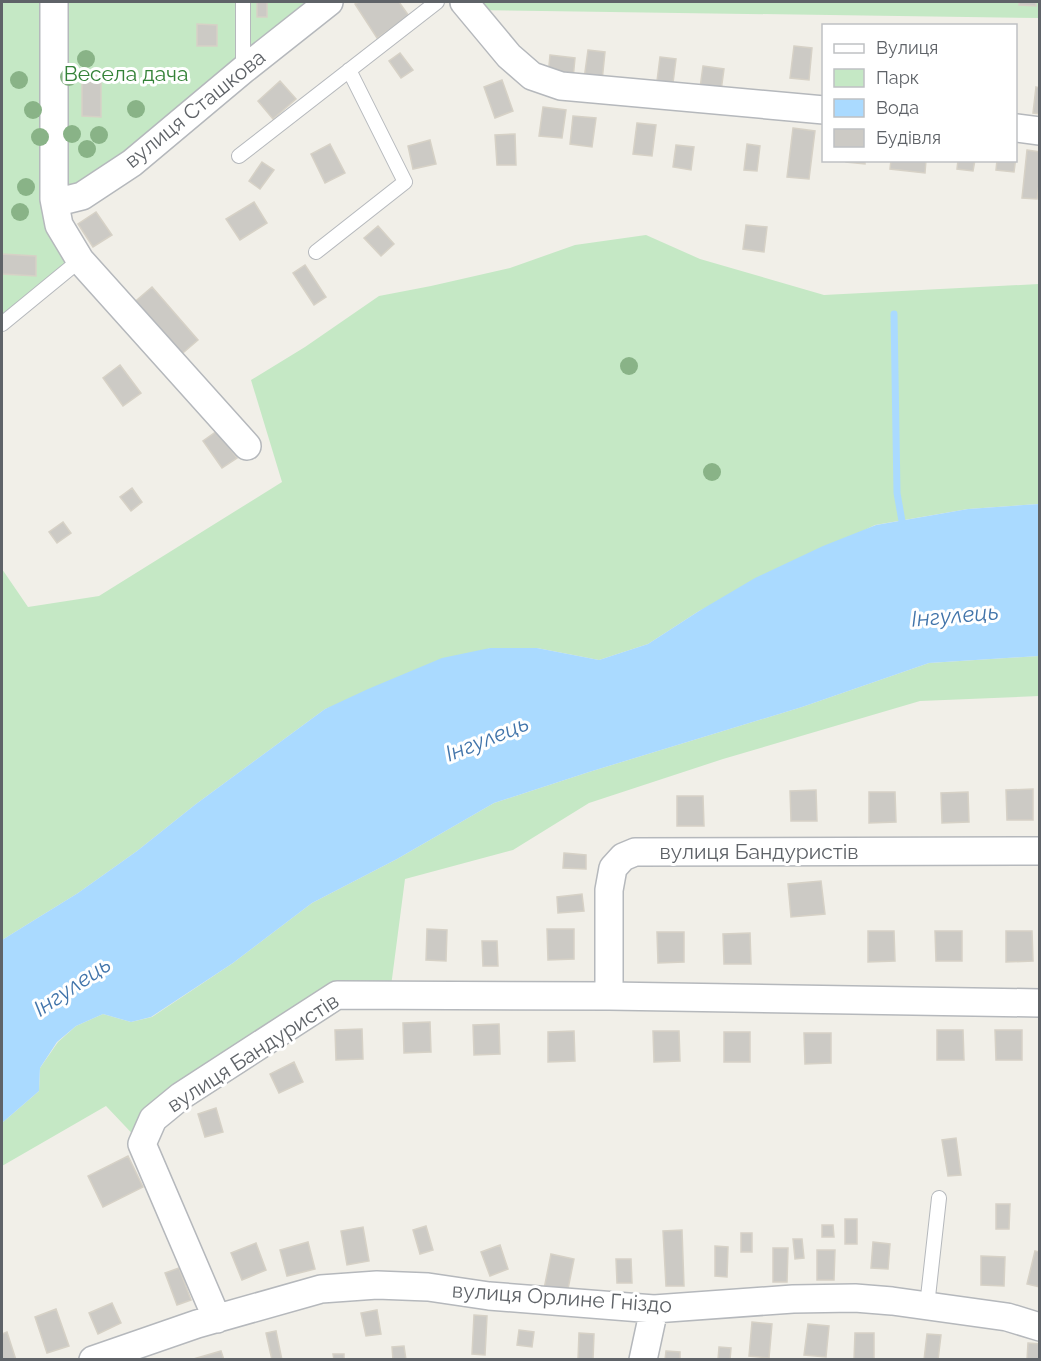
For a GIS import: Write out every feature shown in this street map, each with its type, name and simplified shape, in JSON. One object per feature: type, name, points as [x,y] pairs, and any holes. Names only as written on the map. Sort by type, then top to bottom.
[{"type":"street","points":[[54,2],[54,199],[60,225],[80,260],[247,446]]},
{"type":"street","name":"вулиця Сташкова","points":[[54,199],[66,200],[82,196],[132,163],[328,2]]},
{"type":"street","points":[[464,2],[509,56],[532,76],[561,86],[822,110]]},
{"type":"street","points":[[1017,128],[1040,130]]},
{"type":"street","name":"вулиця Бандуристів","points":[[609,996],[609,890],[613,868],[622,857],[635,852],[1040,851]]},
{"type":"street","name":"вулиця Бандуристів","points":[[217,1319],[142,1144],[153,1119],[174,1102],[337,994],[1040,1003]]},
{"type":"street","name":"вулиця Орлине Гніздо","points":[[93,1359],[197,1324],[321,1289],[377,1285],[428,1287],[489,1296],[654,1309],[793,1299],[855,1298],[1007,1317],[1040,1327]]},
{"type":"street","points":[[643,1359],[654,1309]]},
{"type":"lane","points":[[243,2],[243,70]]},
{"type":"lane","points":[[239,156],[437,2]]},
{"type":"lane","points":[[316,252],[405,182],[349,70]]},
{"type":"lane","points":[[2,324],[80,260]]},
{"type":"lane","points":[[927,1306],[939,1198]]},
{"type":"green space","name":"Весела дача","points":[[2,2],[329,2],[66,200],[80,260],[2,324]]},
{"type":"green space","points":[[464,2],[1039,2],[1040,18],[470,10]]},
{"type":"green space","points":[[646,235],[700,259],[824,295],[1039,284],[1039,504],[968,509],[875,525],[699,611],[648,644],[599,660],[537,648],[490,648],[325,709],[196,804],[137,851],[78,893],[2,940],[2,569],[28,607],[99,596],[282,482],[251,380],[305,347],[379,296],[510,268],[575,245]]},
{"type":"green space","points":[[1039,656],[1039,696],[920,701],[723,759],[589,803],[513,850],[405,879],[390,994],[337,995],[181,1096],[142,1144],[106,1106],[2,1166],[2,1123],[39,1091],[40,1068],[58,1042],[76,1026],[103,1014],[131,1022],[152,1017],[233,963],[312,903],[397,859],[494,803],[802,707],[929,663]]},
{"type":"water","name":"Інгулець","points":[[1039,504],[1039,656],[929,663],[802,707],[494,803],[397,859],[312,903],[233,963],[151,1017],[131,1022],[103,1014],[76,1026],[57,1042],[40,1068],[39,1091],[2,1123],[2,940],[78,893],[137,851],[196,804],[325,709],[442,658],[490,648],[537,648],[599,660],[648,644],[755,578],[823,546],[876,525],[968,509]]},
{"type":"building","points":[[257,2],[267,2],[267,17],[257,17]]},
{"type":"building","points":[[359,2],[399,2],[409,16],[377,38],[355,4]]},
{"type":"building","points":[[1019,2],[1036,2],[1036,6],[1019,5]]},
{"type":"building","points":[[197,24],[217,25],[217,46],[197,46]]},
{"type":"building","points":[[794,46],[812,48],[809,80],[790,78]]},
{"type":"building","points":[[588,50],[605,52],[602,81],[584,79]]},
{"type":"building","points":[[400,53],[413,70],[401,78],[389,61]]},
{"type":"building","points":[[550,55],[575,58],[573,79],[548,76]]},
{"type":"building","points":[[660,57],[676,59],[673,83],[657,81]]},
{"type":"building","points":[[703,66],[724,69],[721,91],[700,88]]},
{"type":"building","points":[[82,75],[101,76],[101,117],[82,116]]},
{"type":"building","points":[[502,80],[513,111],[495,118],[484,87]]},
{"type":"building","points":[[280,81],[296,99],[273,119],[258,101]]},
{"type":"building","points":[[1036,87],[1040,88],[1040,114],[1033,113]]},
{"type":"building","points":[[543,107],[566,110],[562,138],[539,136]]},
{"type":"building","points":[[573,116],[596,118],[592,147],[570,144]]},
{"type":"building","points":[[637,123],[656,125],[652,156],[633,154]]},
{"type":"building","points":[[793,128],[815,131],[809,179],[787,177]]},
{"type":"building","points":[[515,134],[516,165],[497,165],[495,135]]},
{"type":"building","points":[[430,140],[436,164],[413,169],[408,146]]},
{"type":"building","points":[[330,144],[345,173],[325,183],[311,154]]},
{"type":"building","points":[[747,144],[760,146],[757,171],[744,170]]},
{"type":"building","points":[[676,145],[694,147],[691,170],[673,167]]},
{"type":"building","points":[[1027,150],[1040,152],[1037,199],[1022,198]]},
{"type":"building","points":[[262,162],[274,170],[260,189],[249,181]]},
{"type":"building","points":[[891,162],[926,162],[925,173],[890,169]]},
{"type":"building","points":[[958,162],[975,162],[973,171],[957,169]]},
{"type":"building","points":[[997,162],[1016,162],[1014,172],[996,170]]},
{"type":"building","points":[[254,202],[267,223],[240,240],[226,219]]},
{"type":"building","points":[[96,212],[112,235],[93,247],[78,224]]},
{"type":"building","points":[[746,225],[767,227],[764,252],[743,249]]},
{"type":"building","points":[[378,226],[394,244],[381,256],[364,238]]},
{"type":"building","points":[[2,254],[36,256],[36,276],[2,274]]},
{"type":"building","points":[[305,265],[326,297],[314,305],[293,273]]},
{"type":"building","points":[[152,287],[198,340],[177,358],[131,305]]},
{"type":"building","points":[[120,365],[141,393],[123,406],[103,378]]},
{"type":"building","points":[[217,431],[237,458],[222,468],[203,441]]},
{"type":"building","points":[[132,488],[142,502],[131,511],[120,497]]},
{"type":"building","points":[[63,522],[71,533],[57,543],[49,532]]},
{"type":"building","points":[[1033,789],[1033,820],[1007,820],[1006,790]]},
{"type":"building","points":[[816,790],[817,821],[791,821],[790,791]]},
{"type":"building","points":[[869,792],[895,792],[896,822],[869,823]]},
{"type":"building","points":[[968,792],[969,822],[942,823],[941,793]]},
{"type":"building","points":[[677,796],[703,796],[704,826],[677,826]]},
{"type":"building","points":[[564,853],[586,855],[586,869],[563,868]]},
{"type":"building","points":[[821,881],[825,914],[791,917],[788,884]]},
{"type":"building","points":[[582,894],[584,911],[558,913],[557,897]]},
{"type":"building","points":[[427,929],[447,930],[446,961],[426,960]]},
{"type":"building","points":[[547,929],[574,929],[574,959],[548,960]]},
{"type":"building","points":[[868,931],[894,931],[895,961],[868,962]]},
{"type":"building","points":[[935,931],[962,931],[962,961],[936,961]]},
{"type":"building","points":[[1006,931],[1032,931],[1033,961],[1006,962]]},
{"type":"building","points":[[657,932],[684,932],[684,962],[658,963]]},
{"type":"building","points":[[750,933],[751,964],[724,964],[723,934]]},
{"type":"building","points":[[482,941],[497,941],[498,966],[483,966]]},
{"type":"building","points":[[430,1022],[431,1052],[404,1053],[403,1023]]},
{"type":"building","points":[[499,1024],[500,1054],[474,1055],[473,1025]]},
{"type":"building","points":[[362,1029],[363,1059],[336,1060],[335,1030]]},
{"type":"building","points":[[937,1030],[963,1030],[964,1060],[937,1060]]},
{"type":"building","points":[[995,1030],[1022,1030],[1022,1060],[996,1060]]},
{"type":"building","points":[[574,1031],[575,1061],[548,1062],[548,1032]]},
{"type":"building","points":[[653,1031],[679,1031],[680,1061],[654,1062]]},
{"type":"building","points":[[724,1032],[750,1032],[750,1062],[724,1062]]},
{"type":"building","points":[[804,1033],[831,1033],[831,1063],[805,1064]]},
{"type":"building","points":[[294,1062],[303,1082],[279,1093],[270,1074]]},
{"type":"building","points":[[216,1108],[223,1132],[205,1137],[198,1114]]},
{"type":"building","points":[[956,1138],[961,1175],[948,1176],[942,1140]]},
{"type":"building","points":[[128,1156],[143,1187],[103,1207],[88,1176]]},
{"type":"building","points":[[996,1204],[1010,1204],[1009,1229],[996,1229]]},
{"type":"building","points":[[845,1219],[857,1219],[857,1244],[845,1244]]},
{"type":"building","points":[[822,1225],[833,1225],[834,1237],[822,1237]]},
{"type":"building","points":[[426,1226],[433,1250],[420,1254],[413,1230]]},
{"type":"building","points":[[363,1227],[369,1261],[347,1265],[341,1231]]},
{"type":"building","points":[[682,1230],[684,1286],[666,1286],[663,1231]]},
{"type":"building","points":[[741,1233],[752,1233],[752,1252],[741,1252]]},
{"type":"building","points":[[793,1239],[802,1239],[804,1258],[795,1259]]},
{"type":"building","points":[[308,1242],[315,1269],[287,1276],[280,1250]]},
{"type":"building","points":[[873,1242],[890,1244],[888,1269],[871,1268]]},
{"type":"building","points":[[256,1243],[266,1270],[242,1280],[231,1253]]},
{"type":"building","points":[[500,1245],[508,1269],[490,1276],[481,1252]]},
{"type":"building","points":[[715,1246],[728,1247],[727,1277],[715,1276]]},
{"type":"building","points":[[773,1248],[788,1248],[787,1282],[773,1282]]},
{"type":"building","points":[[817,1250],[835,1250],[834,1280],[817,1280]]},
{"type":"building","points":[[1035,1251],[1040,1252],[1040,1287],[1027,1284]]},
{"type":"building","points":[[551,1254],[574,1259],[567,1294],[544,1289]]},
{"type":"building","points":[[981,1256],[1005,1257],[1004,1286],[981,1285]]},
{"type":"building","points":[[616,1259],[631,1259],[632,1283],[617,1283]]},
{"type":"building","points":[[179,1268],[191,1300],[177,1305],[165,1273]]},
{"type":"building","points":[[112,1303],[121,1323],[98,1334],[89,1313]]},
{"type":"building","points":[[56,1309],[69,1346],[47,1353],[35,1317]]},
{"type":"building","points":[[377,1310],[381,1334],[366,1336],[361,1313]]},
{"type":"building","points":[[474,1315],[487,1316],[485,1355],[472,1354]]},
{"type":"building","points":[[752,1322],[772,1324],[769,1358],[749,1356]]},
{"type":"building","points":[[808,1324],[829,1326],[826,1357],[804,1355]]},
{"type":"building","points":[[519,1330],[534,1332],[532,1347],[517,1345]]},
{"type":"building","points":[[276,1331],[282,1360],[272,1360],[266,1333]]},
{"type":"building","points":[[7,1332],[16,1360],[2,1360],[2,1334]]},
{"type":"building","points":[[579,1333],[594,1334],[593,1360],[578,1360]]},
{"type":"building","points":[[855,1333],[874,1333],[874,1360],[854,1360]]},
{"type":"building","points":[[927,1334],[941,1335],[938,1360],[924,1360]]},
{"type":"building","points":[[1028,1343],[1040,1344],[1040,1360],[1027,1360]]},
{"type":"building","points":[[404,1346],[406,1360],[393,1360],[392,1347]]},
{"type":"building","points":[[719,1347],[731,1348],[730,1360],[718,1360]]},
{"type":"building","points":[[221,1351],[224,1360],[190,1360]]},
{"type":"building","points":[[666,1351],[680,1352],[680,1360],[665,1360]]},
{"type":"building","points":[[333,1354],[344,1354],[344,1360],[334,1360]]},
{"type":"waterway","points":[[894,314],[897,493],[902,521]]}]
